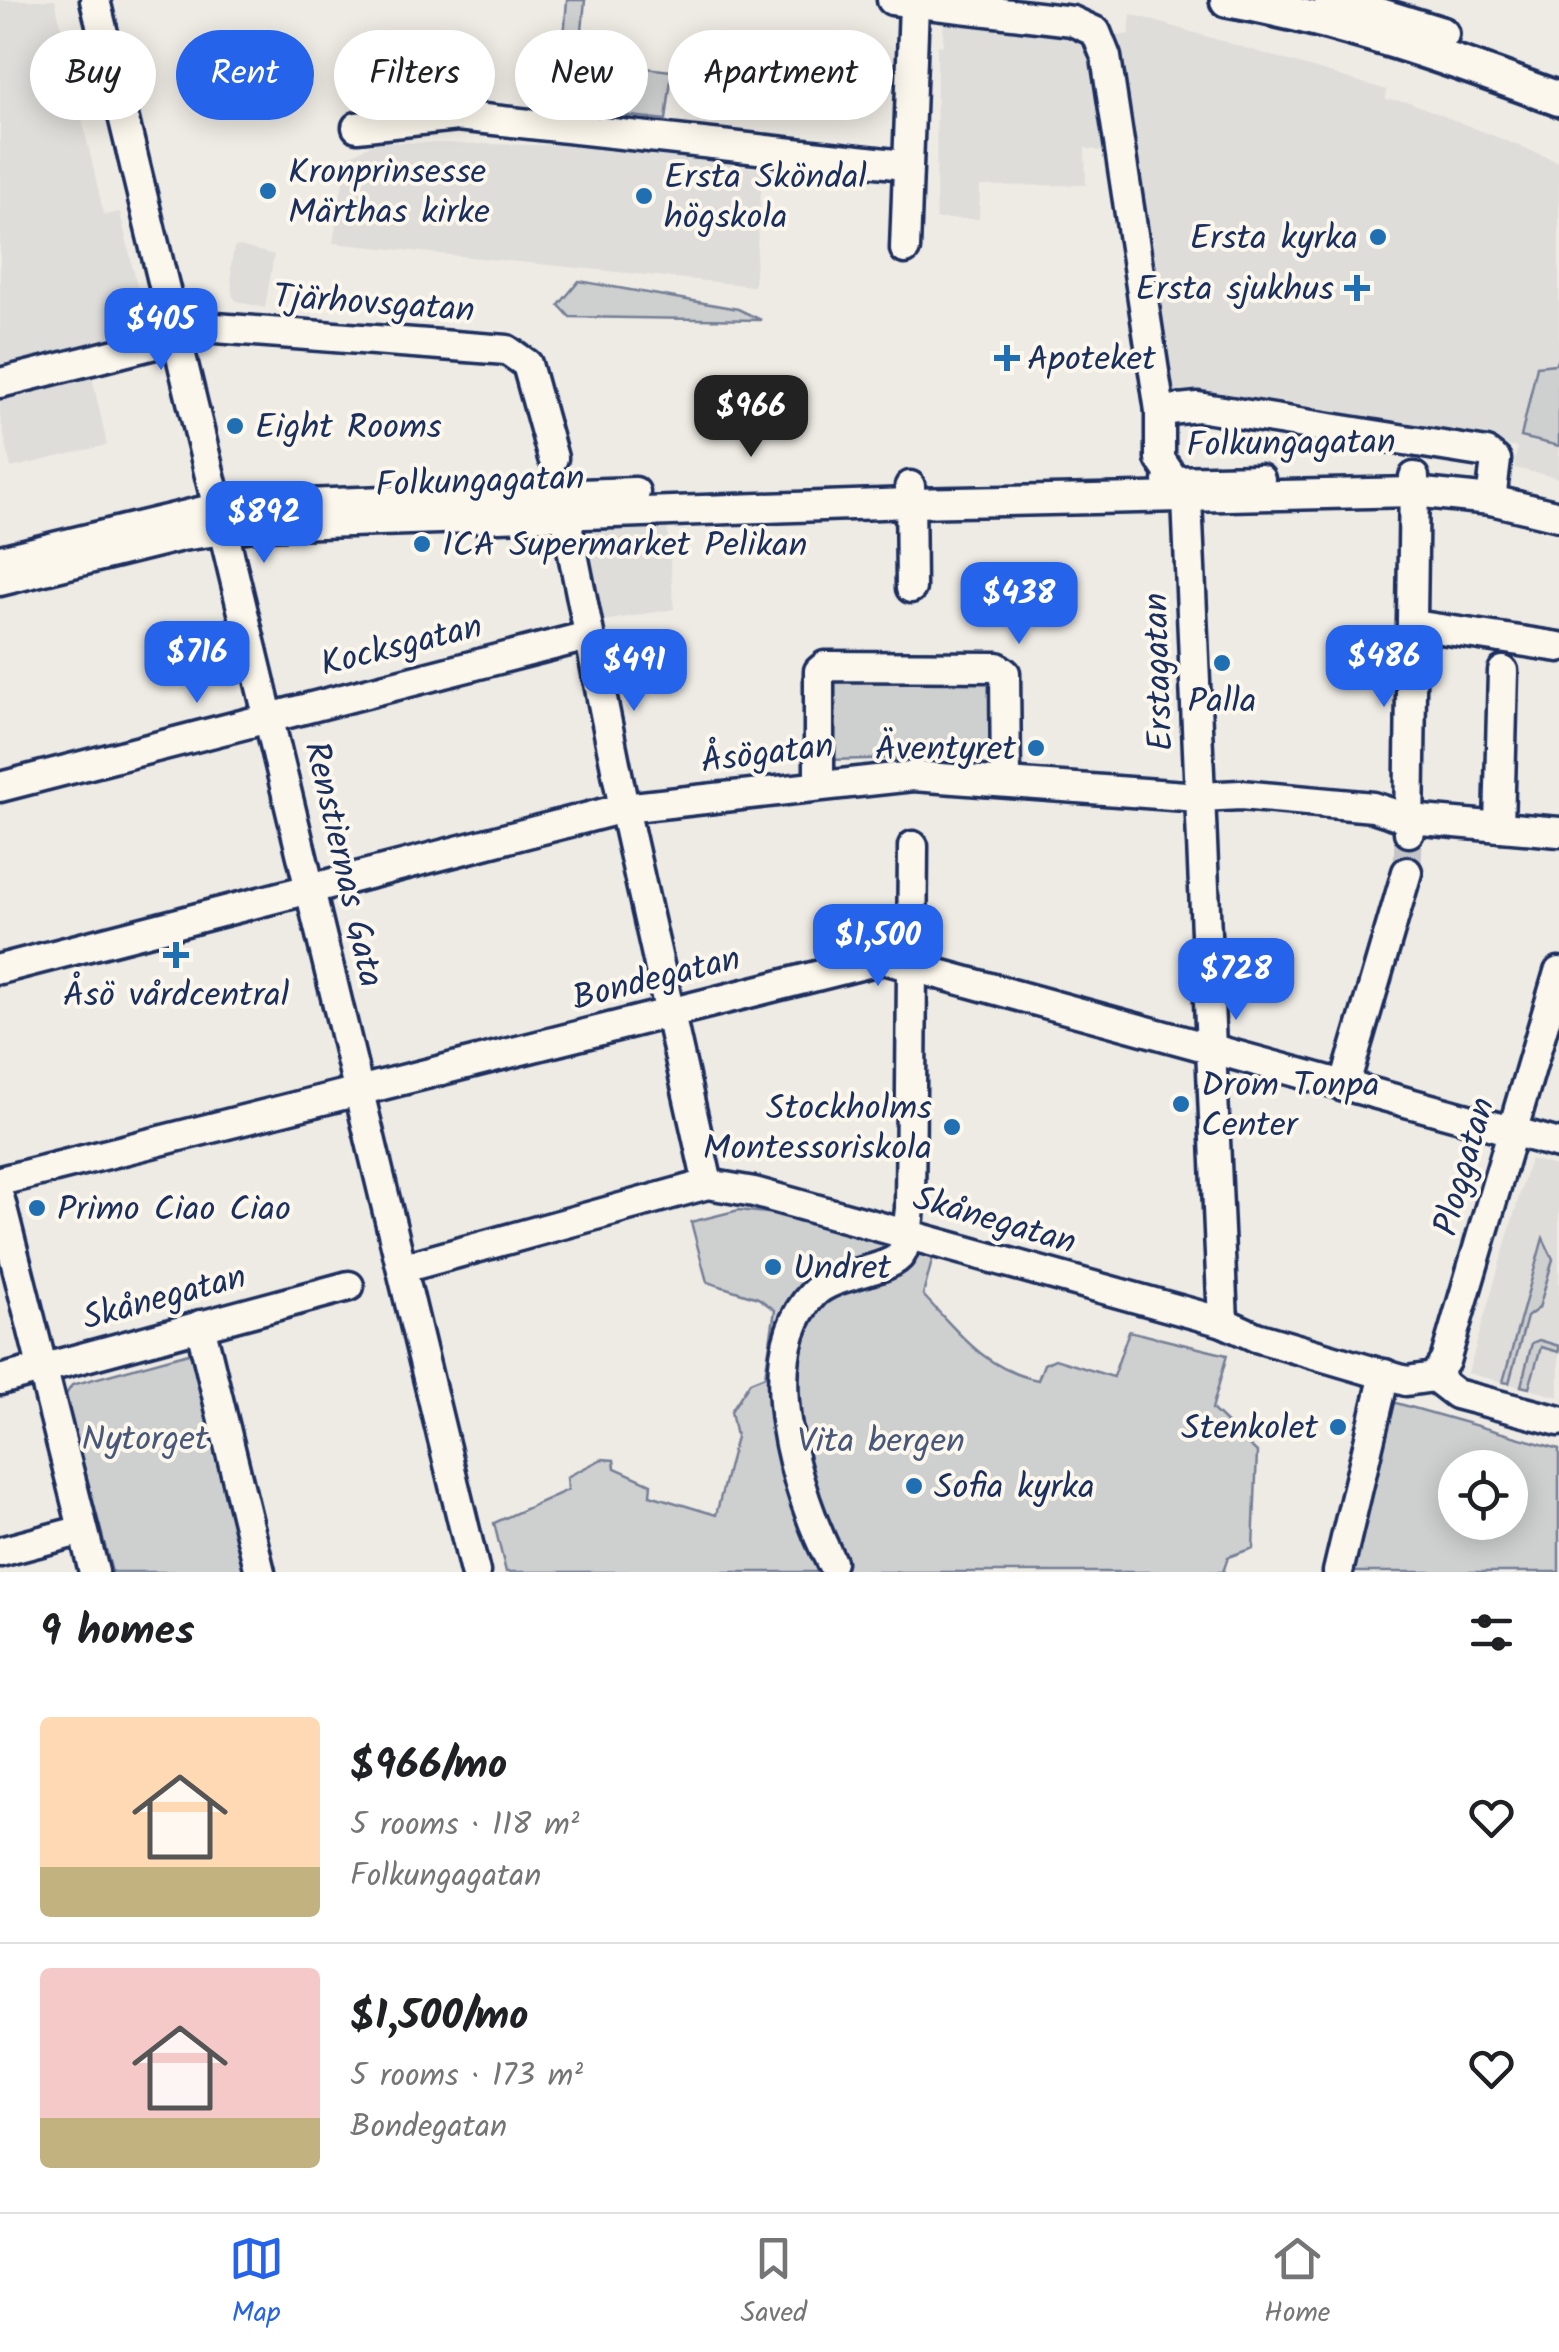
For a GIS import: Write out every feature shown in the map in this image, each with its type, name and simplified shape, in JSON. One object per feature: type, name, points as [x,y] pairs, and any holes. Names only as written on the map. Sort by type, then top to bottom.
[{"type":"main road","points":[[1226,0],[1288,11],[1433,54],[1559,100]]},
{"type":"main road","points":[[1331,0],[1446,36],[1559,78]]},
{"type":"street","name":"Renstiernas Gata","points":[[95,0],[475,1572]]},
{"type":"street","name":"Erstagatan","points":[[903,2],[1072,21],[1096,32],[1106,57],[1160,411],[1160,458],[1180,490],[1199,796],[1222,1322]]},
{"type":"street","points":[[903,2],[912,150],[904,164],[904,248]]},
{"type":"street","points":[[357,127],[457,116],[904,164]]},
{"type":"street","name":"Tjärhovsgatan","points":[[0,383],[178,338],[202,327],[508,350],[527,364],[554,458]]},
{"type":"street","name":"Folkungagatan","points":[[1160,411],[1198,408],[1487,453],[1496,460],[1492,493]]},
{"type":"street","points":[[1410,826],[1414,485]]},
{"type":"street","name":"Folkungagatan","points":[[0,560],[222,518],[910,494],[1414,485],[1559,500]]},
{"type":"street","name":"Folkungagatan","points":[[1492,493],[1559,516]]},
{"type":"street","points":[[910,494],[911,588]]},
{"type":"street","name":"Folkungagatan","points":[[0,582],[222,518],[566,514],[910,494]]},
{"type":"street","points":[[566,514],[624,808],[708,1184]]},
{"type":"street","points":[[1414,624],[1559,647]]},
{"type":"street","name":"Kocksgatan","points":[[0,787],[588,636]]},
{"type":"street","points":[[819,783],[819,671],[825,666],[998,666],[1005,673],[1006,781]]},
{"type":"street","points":[[1499,827],[1503,671]]},
{"type":"street","name":"Åsögatan","points":[[0,969],[624,808],[819,783],[912,776],[1199,796],[1241,795],[1378,808],[1410,826],[1559,832]]},
{"type":"street","points":[[830,1562],[811,1523],[791,1435],[782,1371],[786,1340],[813,1294],[832,1279],[898,1258],[906,1233],[910,1209],[913,846]]},
{"type":"street","points":[[1344,1087],[1407,872]]},
{"type":"street","name":"Bondegatan","points":[[0,1181],[869,961],[911,966],[1209,1051],[1559,1144]]},
{"type":"street","name":"Ploggatan","points":[[1434,1377],[1445,1362],[1559,972]]},
{"type":"street","name":"Skånegatan","points":[[403,1268],[708,1184],[906,1233],[1222,1322],[1256,1337],[1384,1374],[1421,1382],[1434,1377],[1456,1394],[1559,1421]]},
{"type":"street","points":[[0,1200],[94,1572]]},
{"type":"street","name":"Skånegatan","points":[[0,1380],[348,1286]]},
{"type":"street","points":[[200,1325],[260,1572]]},
{"type":"street","points":[[1338,1572],[1384,1374]]},
{"type":"street","points":[[0,1552],[83,1530]]},
{"type":"shaded area","points":[[0,0],[55,0],[62,30],[30,30],[30,120],[82,120],[104,215],[120,212],[151,347],[89,363],[107,445],[11,468],[0,416]]},
{"type":"shaded area","name":"Ersta sjukhus","points":[[944,0],[1091,14],[1117,36],[1129,34],[1131,14],[1387,90],[1386,99],[1409,102],[1559,162],[1559,358],[1521,437],[1559,446],[1559,478],[1514,468],[1517,448],[1376,420],[1177,396],[1168,386],[1134,149],[1105,152],[1085,148],[1086,185],[980,186],[979,219],[936,219],[937,46],[943,45]]},
{"type":"shaded area","points":[[376,142],[588,146],[763,169],[754,286],[333,243],[347,157]]},
{"type":"shaded area","points":[[234,247],[274,255],[265,308],[236,301],[232,294]]},
{"type":"shaded area","points":[[667,522],[674,609],[587,624],[568,527]]},
{"type":"shaded area","points":[[1530,1159],[1559,1167],[1559,1397],[1468,1373]]},
{"type":"green space","points":[[567,0],[585,0],[582,30],[565,30]]},
{"type":"green space","points":[[648,68],[668,71],[666,120],[648,118]]},
{"type":"green space","points":[[579,281],[738,309],[761,320],[570,317],[559,305]]},
{"type":"green space","points":[[1559,358],[1559,446],[1521,437],[1537,366],[1555,364]]},
{"type":"green space","points":[[832,673],[993,673],[1000,756],[826,760]]},
{"type":"green space","name":"Vita bergen","points":[[739,1210],[776,1214],[933,1257],[923,1295],[974,1348],[1019,1375],[1038,1380],[1044,1364],[1055,1359],[1113,1377],[1129,1331],[1227,1355],[1212,1409],[1257,1452],[1253,1548],[1228,1557],[1223,1572],[506,1572],[494,1523],[568,1490],[567,1477],[602,1459],[614,1460],[615,1468],[651,1484],[650,1495],[716,1515],[736,1437],[731,1411],[750,1382],[765,1376],[775,1310],[758,1298],[707,1282],[691,1222]]},
{"type":"green space","points":[[1543,1238],[1553,1259],[1539,1308],[1527,1317],[1509,1383],[1503,1382]]},
{"type":"green space","points":[[1539,1340],[1559,1346],[1559,1352],[1541,1347],[1529,1388],[1521,1386],[1532,1343]]},
{"type":"green space","name":"Nytorget","points":[[192,1352],[246,1572],[112,1572],[65,1396],[72,1385]]},
{"type":"green space","points":[[1389,1401],[1559,1449],[1559,1572],[1347,1572]]},
{"type":"tunnel","points":[[1407,872],[1409,832]]},
{"type":"place","name":"Kronprinsesse Märthas kirke","points":[[268,191]]},
{"type":"place","name":"Ersta Sköndal högskola","points":[[644,196]]},
{"type":"place","name":"Ersta kyrka","points":[[1378,237]]},
{"type":"place","name":"Ersta sjukhus","points":[[1357,288]]},
{"type":"place","name":"Apoteket","points":[[1007,358]]},
{"type":"place","name":"Eight Rooms","points":[[235,426]]},
{"type":"place","name":"ICA Supermarket Pelikan","points":[[422,544]]},
{"type":"place","name":"Palla","points":[[1222,663]]},
{"type":"place","name":"Äventyret","points":[[1036,748]]},
{"type":"place","name":"Åsö vårdcentral","points":[[176,955]]},
{"type":"place","name":"Drom Tonpa Center","points":[[1181,1104]]},
{"type":"place","name":"Stockholms Montessoriskola","points":[[952,1127]]},
{"type":"place","name":"Primo Ciao Ciao","points":[[37,1208]]},
{"type":"place","name":"Undret","points":[[773,1267]]},
{"type":"place","name":"Stenkolet","points":[[1338,1427]]},
{"type":"place","name":"Sofia kyrka","points":[[914,1486]]}]
